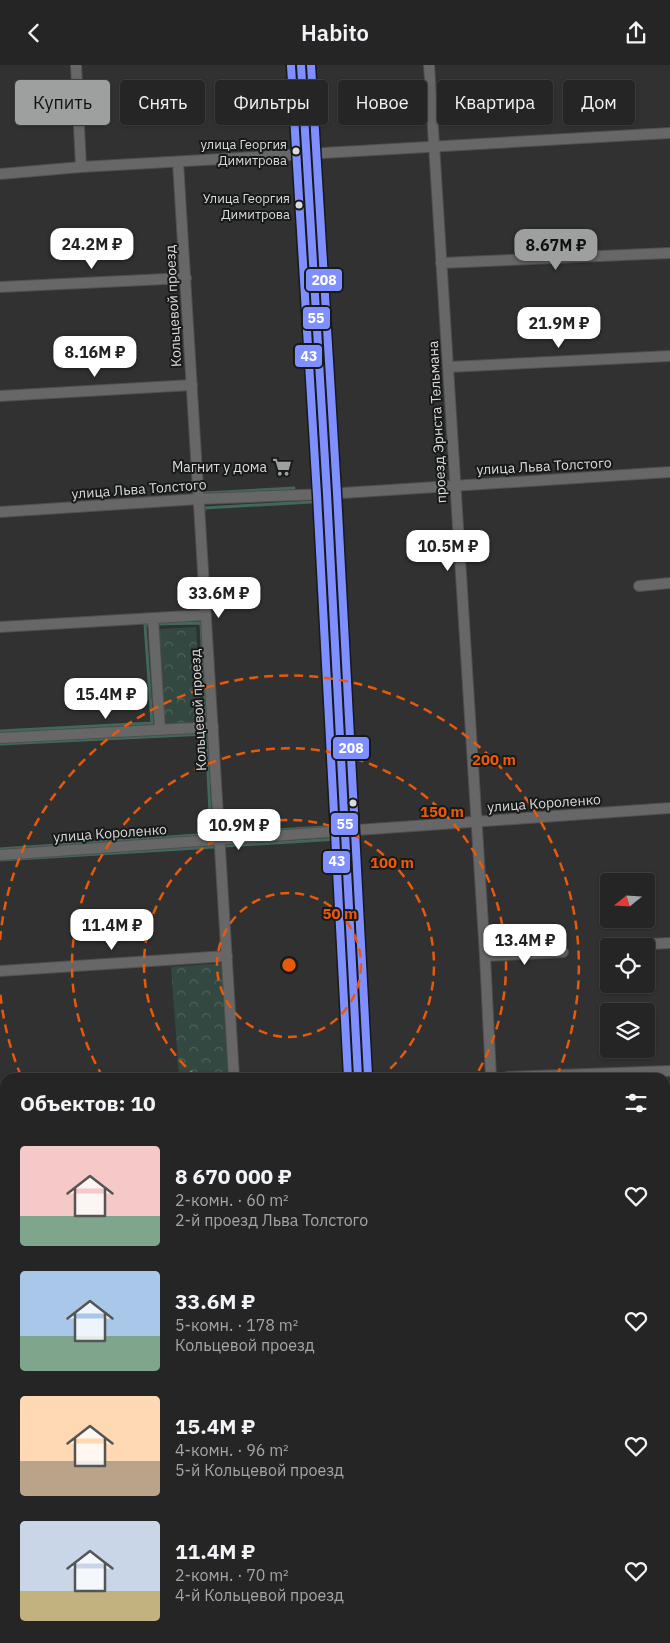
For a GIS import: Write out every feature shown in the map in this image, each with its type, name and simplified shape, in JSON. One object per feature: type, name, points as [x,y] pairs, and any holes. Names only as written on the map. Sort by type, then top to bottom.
[{"type":"main road","points":[[301,65],[327,494],[358,1073]]},
{"type":"street","points":[[76,65],[80,167]]},
{"type":"street","name":"проезд Эрнста Тельмана","points":[[429,65],[491,1073]]},
{"type":"street","points":[[0,174],[80,167],[670,133]]},
{"type":"street","name":"Кольцевой проезд","points":[[178,162],[234,1073]]},
{"type":"street","points":[[441,263],[670,253]]},
{"type":"street","points":[[0,287],[186,278]]},
{"type":"street","points":[[448,367],[670,357]]},
{"type":"street","points":[[0,396],[192,385]]},
{"type":"street","name":"улица Льва Толстого","points":[[0,512],[199,499],[327,494],[670,472]]},
{"type":"street","points":[[640,586],[670,583]]},
{"type":"street","points":[[0,627],[206,615]]},
{"type":"street","points":[[153,618],[160,730]]},
{"type":"street","points":[[0,738],[213,727]]},
{"type":"street","name":"улица Короленко","points":[[0,855],[670,808]]},
{"type":"street","points":[[655,944],[670,943]]},
{"type":"street","points":[[485,956],[563,952]]},
{"type":"street","points":[[0,971],[227,956]]},
{"type":"street","points":[[616,1073],[670,1071]]},
{"type":"green space","points":[[196,627],[201,722],[165,724],[159,629]]},
{"type":"green space","points":[[224,963],[231,1073],[179,1073],[171,967]]},
{"type":"waterway","points":[[205,493],[294,488]]},
{"type":"waterway","points":[[204,511],[204,508],[312,502]]},
{"type":"waterway","points":[[154,624],[201,623],[206,725]]},
{"type":"waterway","points":[[0,731],[152,723],[145,625],[152,624]]},
{"type":"waterway","points":[[0,849],[211,834],[206,729]]},
{"type":"waterway","points":[[0,744],[206,734]]},
{"type":"waterway","points":[[223,832],[326,827]]},
{"type":"waterway","points":[[224,846],[338,839]]},
{"type":"waterway","points":[[0,860],[214,847]]},
{"type":"transit line","name":"55","points":[[301,65],[327,494],[358,1073]]},
{"type":"transit line","name":"208","points":[[311,65],[337,493],[368,1073]]},
{"type":"transit line","name":"43","points":[[291,66],[317,495],[348,1073]]},
{"type":"place","name":"улица Георгия Димитрова","points":[[296,151]]},
{"type":"place","name":"Улица Георгия Димитрова","points":[[299,205]]},
{"type":"place","name":"Магнит у дома","points":[[282,467]]}]
